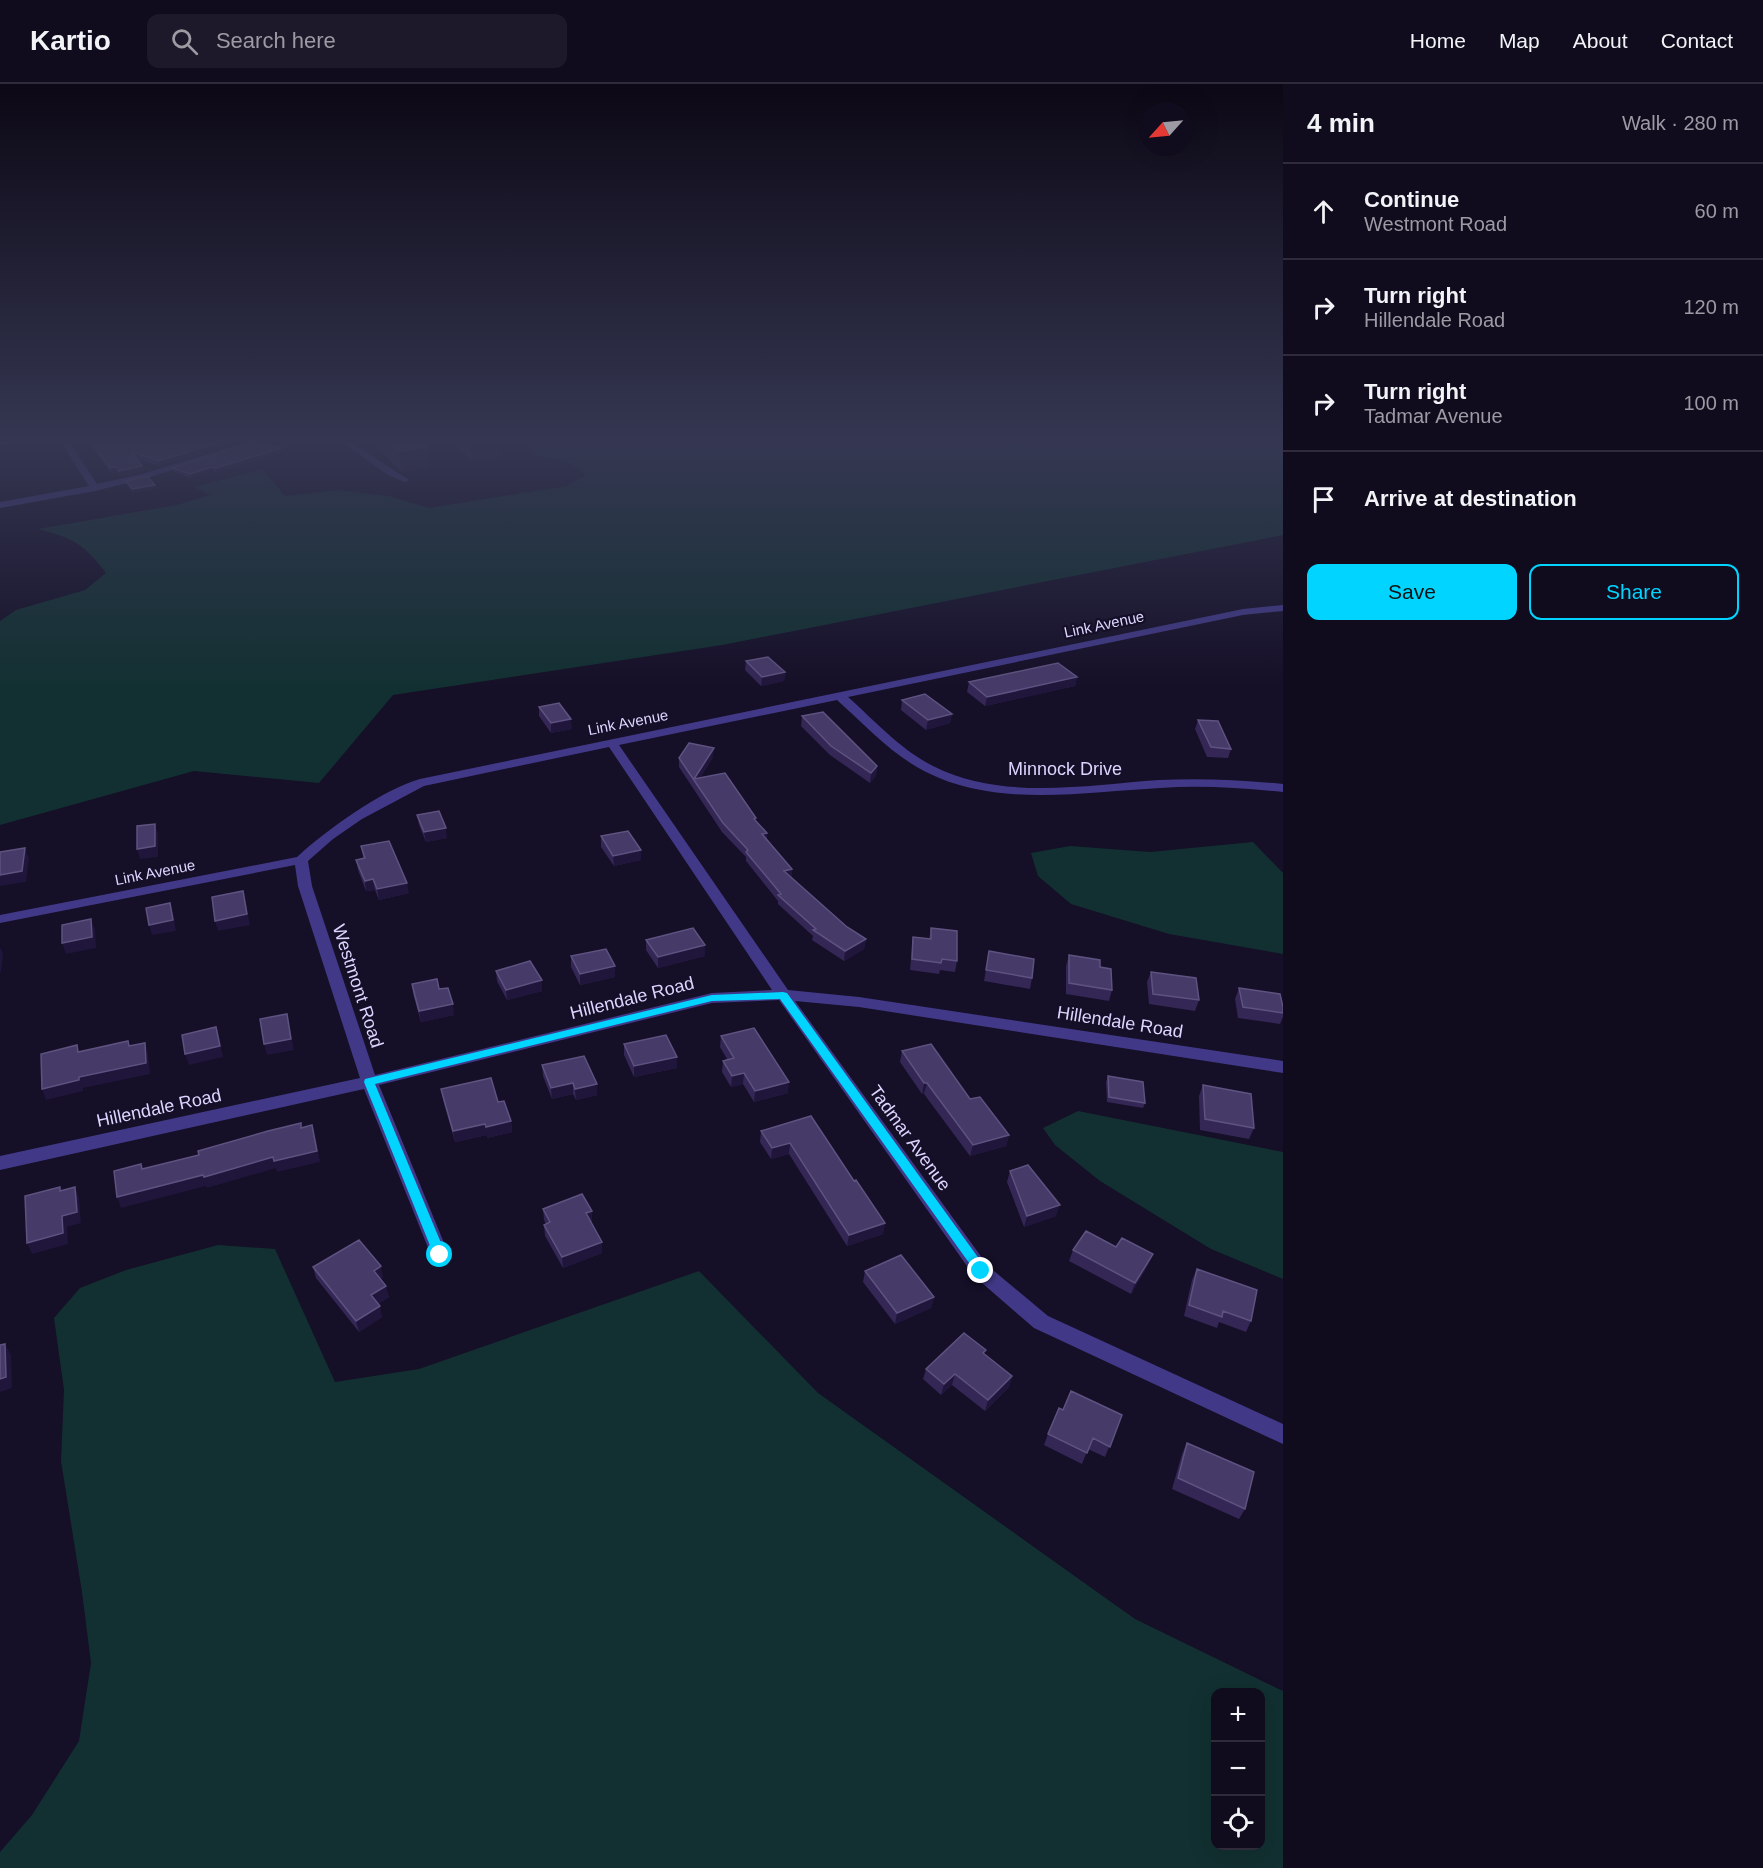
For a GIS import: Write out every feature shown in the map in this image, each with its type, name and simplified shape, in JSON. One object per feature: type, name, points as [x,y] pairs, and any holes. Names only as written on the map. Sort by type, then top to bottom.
[{"type":"street","name":"Link Avenue","points":[[0,919],[301,860],[321,840],[379,803],[420,783],[1243,612],[1283,608]]},
{"type":"street","name":"Minnock Drive","points":[[840,696],[909,757],[932,771],[964,783],[1030,790],[1106,789],[1191,783],[1283,788]]},
{"type":"street","name":"Tadmar Avenue","points":[[612,743],[783,995],[981,1271],[1041,1323],[1283,1434]]},
{"type":"street","name":"Westmont Road","points":[[301,860],[305,886],[369,1082],[440,1255]]},
{"type":"street","name":"Hillendale Road","points":[[0,1163],[369,1082],[712,998],[783,995],[859,1002],[1283,1067]]},
{"type":"green space","points":[[77,522],[1283,522],[1283,535],[722,645],[393,695],[319,783],[194,771],[0,825],[0,621],[16,610],[85,590],[106,573],[91,555],[77,544],[38,529]]},
{"type":"green space","points":[[1253,842],[1283,873],[1283,954],[1169,934],[1071,904],[1038,876],[1031,853],[1070,846],[1150,852]]},
{"type":"green space","points":[[1078,1111],[1283,1152],[1283,1279],[1211,1249],[1100,1181],[1055,1145],[1043,1128]]},
{"type":"green space","points":[[218,1245],[275,1249],[335,1382],[419,1369],[699,1271],[818,1393],[1135,1619],[1283,1691],[1283,1868],[0,1868],[0,1852],[32,1815],[79,1741],[91,1663],[61,1461],[64,1390],[54,1318],[80,1288],[126,1270]]},
{"type":"building","points":[[768,657],[785,672],[762,677],[746,661]]},
{"type":"building","points":[[1058,663],[1077,677],[987,697],[969,682]]},
{"type":"building","points":[[925,694],[952,714],[928,720],[902,700]]},
{"type":"building","points":[[559,703],[571,719],[551,723],[539,707]]},
{"type":"building","points":[[823,712],[877,766],[871,773],[831,746],[802,716]]},
{"type":"building","points":[[1198,720],[1218,721],[1231,749],[1211,747]]},
{"type":"building","points":[[689,743],[714,748],[694,779],[725,773],[756,818],[754,819],[767,833],[762,834],[792,869],[784,871],[847,927],[866,939],[845,951],[813,930],[816,929],[778,895],[781,894],[746,852],[748,850],[723,823],[679,758]]},
{"type":"building","points":[[439,811],[446,828],[424,832],[417,815]]},
{"type":"building","points":[[155,824],[155,846],[137,849],[137,826]]},
{"type":"building","points":[[628,831],[641,850],[613,856],[601,836]]},
{"type":"building","points":[[389,841],[407,883],[377,889],[373,879],[365,881],[356,860],[365,858],[361,846]]},
{"type":"building","points":[[25,848],[22,871],[0,875],[0,852]]},
{"type":"building","points":[[243,891],[247,914],[215,921],[212,897]]},
{"type":"building","points":[[170,903],[173,920],[149,925],[146,908]]},
{"type":"building","points":[[91,919],[92,937],[62,943],[62,925]]},
{"type":"building","points":[[693,928],[705,945],[658,957],[646,940]]},
{"type":"building","points":[[931,928],[957,931],[957,961],[942,959],[941,963],[912,959],[913,937],[931,939]]},
{"type":"building","points":[[606,949],[615,966],[580,974],[571,956]]},
{"type":"building","points":[[989,951],[1034,959],[1032,978],[986,970]]},
{"type":"building","points":[[1069,955],[1100,960],[1100,967],[1111,969],[1112,990],[1069,983]]},
{"type":"building","points":[[530,961],[542,980],[506,990],[496,971]]},
{"type":"building","points":[[1151,972],[1196,978],[1199,1000],[1153,994]]},
{"type":"building","points":[[437,979],[439,989],[448,988],[453,1004],[419,1011],[412,984]]},
{"type":"building","points":[[1239,988],[1280,994],[1283,1013],[1243,1007]]},
{"type":"building","points":[[287,1014],[291,1039],[264,1044],[260,1019]]},
{"type":"building","points":[[216,1027],[220,1046],[185,1054],[182,1035]]},
{"type":"building","points":[[754,1028],[789,1082],[755,1091],[744,1073],[732,1076],[723,1061],[734,1058],[721,1036]]},
{"type":"building","points":[[666,1035],[677,1057],[634,1066],[624,1044]]},
{"type":"building","points":[[128,1041],[129,1046],[145,1043],[146,1063],[79,1077],[79,1080],[42,1089],[41,1054],[77,1045],[78,1052]]},
{"type":"building","points":[[931,1044],[970,1099],[980,1097],[1009,1135],[973,1145],[902,1051]]},
{"type":"building","points":[[584,1056],[597,1084],[575,1089],[573,1083],[551,1088],[542,1065]]},
{"type":"building","points":[[1108,1076],[1143,1082],[1145,1103],[1109,1097]]},
{"type":"building","points":[[491,1078],[498,1102],[504,1101],[511,1121],[453,1131],[441,1089]]},
{"type":"building","points":[[1203,1085],[1251,1094],[1254,1128],[1205,1119]]},
{"type":"building","points":[[811,1116],[885,1223],[849,1235],[790,1143],[772,1148],[761,1131]]},
{"type":"building","points":[[301,1123],[301,1128],[312,1125],[317,1151],[274,1161],[273,1157],[204,1177],[203,1175],[117,1197],[114,1171],[141,1164],[142,1169],[199,1155],[198,1151]]},
{"type":"building","points":[[1028,1165],[1060,1205],[1027,1216],[1010,1171]]},
{"type":"building","points":[[60,1187],[60,1191],[75,1187],[77,1212],[62,1216],[63,1233],[27,1243],[25,1196]]},
{"type":"building","points":[[582,1194],[592,1211],[586,1213],[602,1242],[562,1257],[544,1225],[550,1222],[543,1209]]},
{"type":"building","points":[[1086,1231],[1116,1247],[1122,1238],[1153,1254],[1135,1283],[1073,1250]]},
{"type":"building","points":[[359,1240],[381,1266],[374,1271],[386,1286],[371,1295],[380,1306],[356,1321],[313,1267]]},
{"type":"building","points":[[901,1255],[934,1297],[897,1313],[865,1271]]},
{"type":"building","points":[[1197,1269],[1257,1290],[1251,1321],[1223,1311],[1222,1317],[1189,1305]]},
{"type":"building","points":[[964,1333],[986,1350],[983,1353],[1012,1376],[988,1400],[955,1374],[944,1384],[926,1369]]},
{"type":"building","points":[[5,1344],[6,1377],[0,1379],[0,1345]]},
{"type":"building","points":[[1071,1391],[1122,1415],[1110,1447],[1093,1438],[1087,1453],[1048,1434],[1059,1408],[1063,1410]]},
{"type":"building","points":[[1187,1443],[1254,1472],[1245,1509],[1178,1478]]},
{"type":"route","points":[[440,1255],[369,1082],[712,998],[783,995],[981,1271]]}]
